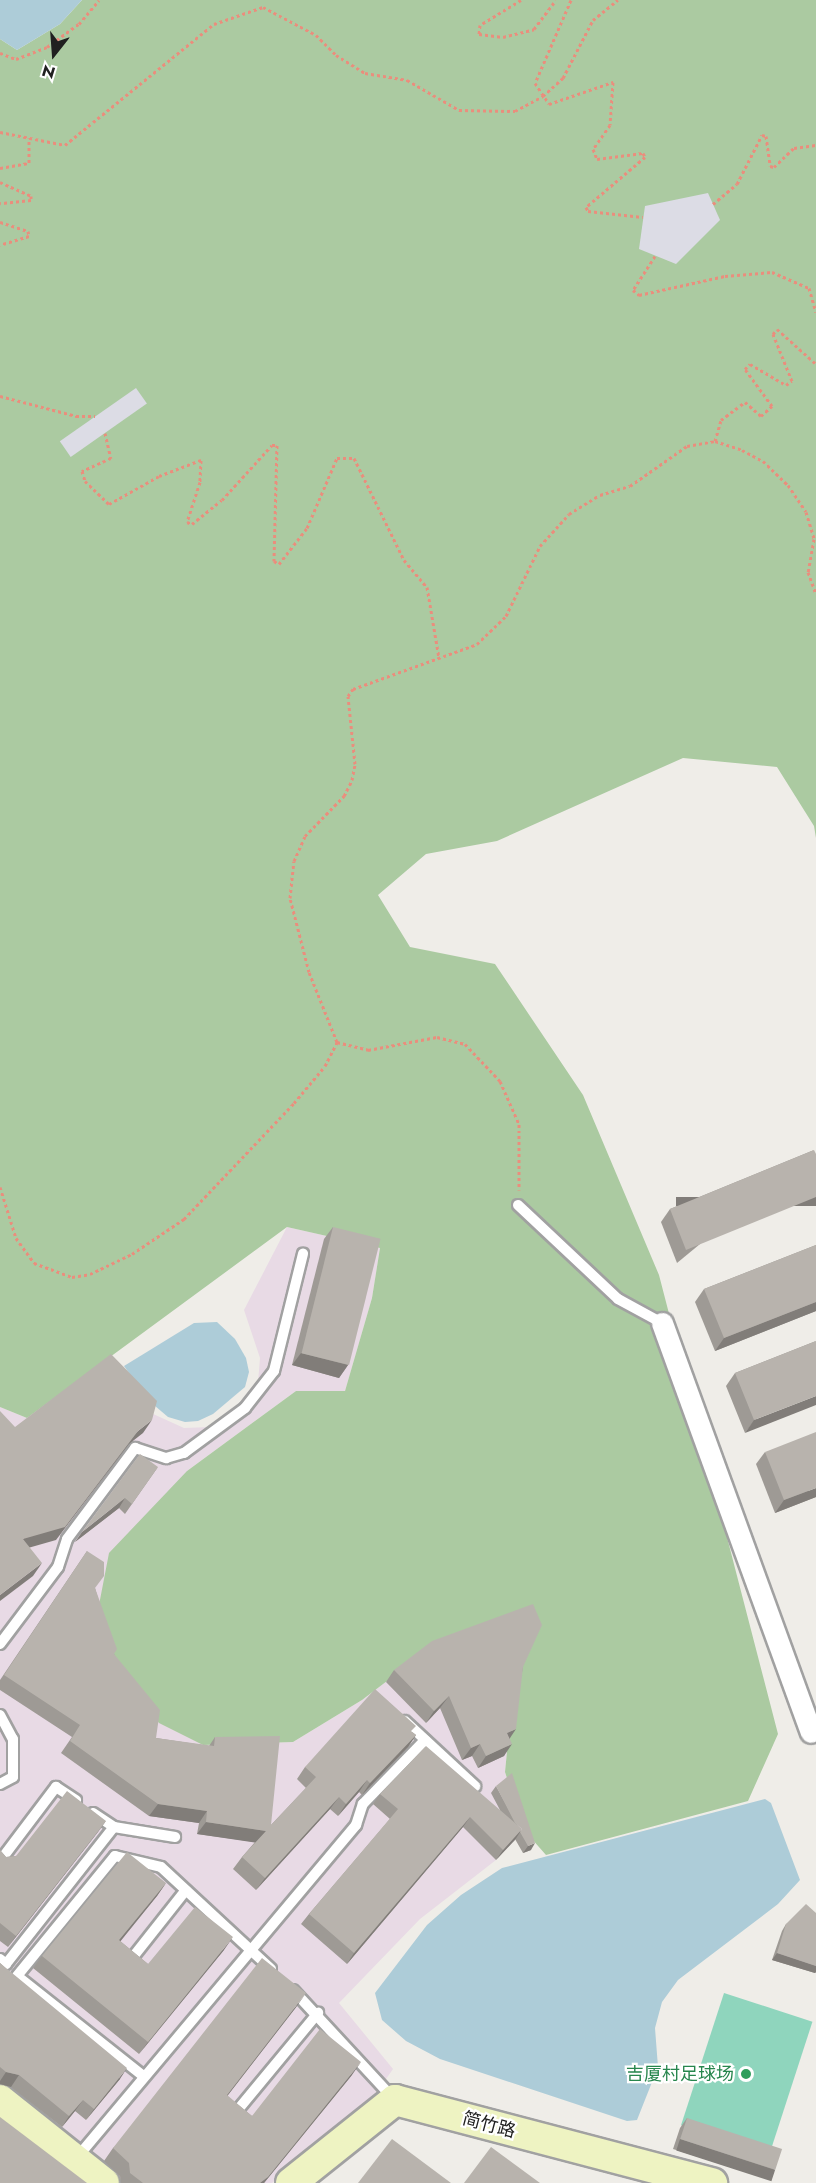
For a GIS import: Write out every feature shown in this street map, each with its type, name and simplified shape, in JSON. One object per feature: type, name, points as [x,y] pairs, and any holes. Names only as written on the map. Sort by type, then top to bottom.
[{"type":"street","points":[[662,1323],[814,1737]]},
{"type":"street","points":[[0,2100],[104,2183]]},
{"type":"street","points":[[291,2183],[395,2100]]},
{"type":"street","name":"简竹路","points":[[395,2100],[641,2175],[712,2183]]},
{"type":"lane","points":[[518,1205],[618,1299],[662,1323]]},
{"type":"lane","points":[[0,1644],[58,1567],[67,1539],[135,1448],[166,1458],[184,1453],[245,1408],[274,1371],[303,1254]]},
{"type":"lane","points":[[394,1710],[475,1786]]},
{"type":"lane","points":[[0,1715],[13,1739],[13,1777],[0,1784]]},
{"type":"lane","points":[[84,2148],[142,2075],[356,1825],[363,1804],[425,1740]]},
{"type":"lane","points":[[2,1855],[57,1787],[114,1827],[175,1837]]},
{"type":"lane","points":[[0,1959],[6,1964],[114,1827]]},
{"type":"lane","points":[[142,2075],[17,1976],[115,1856],[161,1867],[318,2013],[395,2100]]},
{"type":"lane","points":[[133,1957],[186,1890]]},
{"type":"lane","points":[[236,2112],[318,2013]]},
{"type":"path","points":[[0,53],[16,59],[47,47],[79,24],[99,0]]},
{"type":"path","points":[[521,0],[480,26],[479,34],[503,37],[534,29],[556,0]]},
{"type":"path","points":[[571,0],[553,47],[537,72],[535,83],[549,104],[613,82],[610,125],[592,149],[597,159],[643,153],[645,157],[586,207],[588,211],[643,217]]},
{"type":"path","points":[[0,132],[65,146],[214,24],[262,7],[316,35],[336,55],[365,73],[407,80],[459,110],[515,111],[543,96],[563,78],[593,20],[618,0]]},
{"type":"path","points":[[713,204],[737,184],[762,135],[766,136],[770,166],[774,167],[794,147],[816,145]]},
{"type":"path","points":[[0,168],[29,163],[29,138]]},
{"type":"path","points":[[0,182],[31,196],[31,200],[0,203]]},
{"type":"path","points":[[0,222],[28,231],[28,236],[0,245]]},
{"type":"path","points":[[655,256],[633,290],[639,295],[725,276],[772,272],[809,288],[816,312]]},
{"type":"path","points":[[715,441],[721,420],[745,402],[761,416],[772,406],[745,369],[750,364],[786,385],[792,381],[773,334],[777,329],[816,363]]},
{"type":"path","points":[[0,396],[76,416],[95,416]]},
{"type":"path","points":[[105,433],[111,458],[82,471],[85,481],[109,504],[159,476],[201,460],[200,482],[187,522],[192,524],[222,500],[272,445],[277,445],[274,561],[279,564],[307,528],[337,458],[354,458],[404,560],[427,587],[440,658]]},
{"type":"path","points":[[0,1187],[16,1238],[33,1263],[72,1277],[90,1274],[132,1254],[184,1219],[294,1103],[325,1066],[337,1042],[309,972],[290,898],[294,861],[305,836],[344,796],[352,780],[354,755],[347,706],[353,689],[477,644],[496,628],[514,605],[540,546],[569,514],[600,495],[630,486],[687,446],[715,441],[763,461],[788,485],[806,512],[814,539],[808,572],[816,594]]},
{"type":"path","points":[[337,1042],[368,1050],[437,1037],[465,1044],[500,1081],[519,1124],[518,1205]]},
{"type":"shaded area","points":[[708,193],[720,220],[676,264],[639,249],[645,206]]},
{"type":"shaded area","points":[[136,388],[147,404],[71,457],[60,441]]},
{"type":"shaded area","points":[[287,1227],[380,1248],[372,1298],[345,1391],[296,1391],[187,1471],[203,1745],[293,1742],[362,1700],[424,1653],[513,1691],[505,1772],[524,1830],[496,1860],[420,1919],[339,2003],[393,2069],[370,2102],[272,2183],[118,2183],[0,2085],[0,1407],[27,1418],[151,1413],[184,1428],[211,1427],[242,1405],[258,1383],[260,1358],[244,1310]]},
{"type":"green space","points":[[82,0],[816,0],[816,838],[814,826],[777,767],[683,758],[497,841],[426,854],[378,895],[410,947],[495,964],[583,1095],[659,1275],[778,1734],[748,1801],[546,1855],[524,1830],[505,1772],[513,1691],[424,1653],[362,1700],[293,1742],[203,1745],[159,1723],[115,1664],[99,1605],[109,1553],[187,1471],[296,1391],[345,1391],[372,1298],[380,1248],[287,1227],[27,1418],[0,1407],[0,39],[17,50],[60,24]]},
{"type":"green space","name":"吉厦村足球场","points":[[724,1993],[812,2022],[769,2154],[681,2125]]},
{"type":"water","points":[[0,0],[82,0],[60,24],[17,50],[0,39]]},
{"type":"water","points":[[217,1322],[235,1339],[246,1358],[249,1372],[245,1387],[213,1414],[198,1421],[185,1422],[168,1417],[148,1400],[124,1366],[194,1323]]},
{"type":"water","points":[[765,1799],[771,1803],[800,1880],[778,1904],[678,1980],[662,2002],[655,2028],[658,2067],[637,2120],[627,2121],[440,2059],[406,2041],[382,2020],[375,1993],[427,1925],[461,1895],[502,1868]]},
{"type":"building","points":[[814,1150],[816,1154],[816,1197],[686,1250],[670,1209]]},
{"type":"building","points":[[333,1227],[381,1239],[349,1365],[302,1353]]},
{"type":"building","points":[[816,1245],[816,1302],[724,1338],[704,1289]]},
{"type":"building","points":[[816,1341],[816,1396],[754,1420],[735,1373]]},
{"type":"building","points":[[111,1354],[157,1401],[152,1420],[138,1431],[65,1527],[23,1539],[42,1563],[0,1595],[0,1411],[15,1427]]},
{"type":"building","points":[[816,1432],[816,1488],[784,1500],[765,1452]]},
{"type":"building","points":[[140,1454],[158,1467],[132,1504],[125,1498],[82,1532]]},
{"type":"building","points":[[87,1551],[104,1562],[104,1576],[95,1588],[117,1649],[114,1654],[160,1710],[156,1738],[214,1746],[215,1737],[280,1736],[271,1825],[316,1777],[305,1767],[375,1689],[416,1726],[411,1731],[416,1735],[370,1783],[367,1780],[346,1804],[339,1797],[265,1878],[242,1857],[266,1831],[206,1822],[207,1811],[158,1804],[70,1741],[80,1725],[4,1675]]},
{"type":"building","points":[[533,1604],[542,1625],[523,1667],[516,1729],[507,1733],[512,1744],[486,1756],[480,1744],[471,1748],[449,1696],[434,1711],[394,1670],[432,1641]]},
{"type":"building","points":[[426,1746],[522,1829],[503,1850],[470,1817],[354,1953],[309,1914],[398,1809],[380,1794]]},
{"type":"building","points":[[512,1773],[535,1843],[528,1846],[520,1832],[522,1829],[515,1823],[496,1786]]},
{"type":"building","points":[[67,1791],[106,1821],[16,1936],[0,1923],[0,1850],[6,1857],[16,1856]]},
{"type":"building","points":[[127,1852],[166,1883],[119,1940],[148,1964],[195,1907],[233,1937],[148,2042],[42,1956]]},
{"type":"building","points":[[806,1904],[816,1913],[816,1966],[777,1953],[786,1924]]},
{"type":"building","points":[[262,1958],[306,1993],[227,2095],[252,2116],[320,2029],[361,2062],[268,2177],[260,2183],[143,2183],[130,2173],[129,2163],[113,2148]]},
{"type":"building","points":[[0,1963],[127,2068],[94,2109],[83,2100],[69,2116],[19,2075],[6,2072],[0,2067]]},
{"type":"building","points":[[0,2117],[87,2183],[0,2183]]},
{"type":"building","points":[[687,2118],[782,2149],[775,2170],[680,2139]]},
{"type":"building","points":[[392,2139],[451,2183],[358,2183]]},
{"type":"building","points":[[491,2147],[540,2183],[464,2183]]},
{"type":"place","name":"吉厦村足球场","points":[[746,2074]]}]
